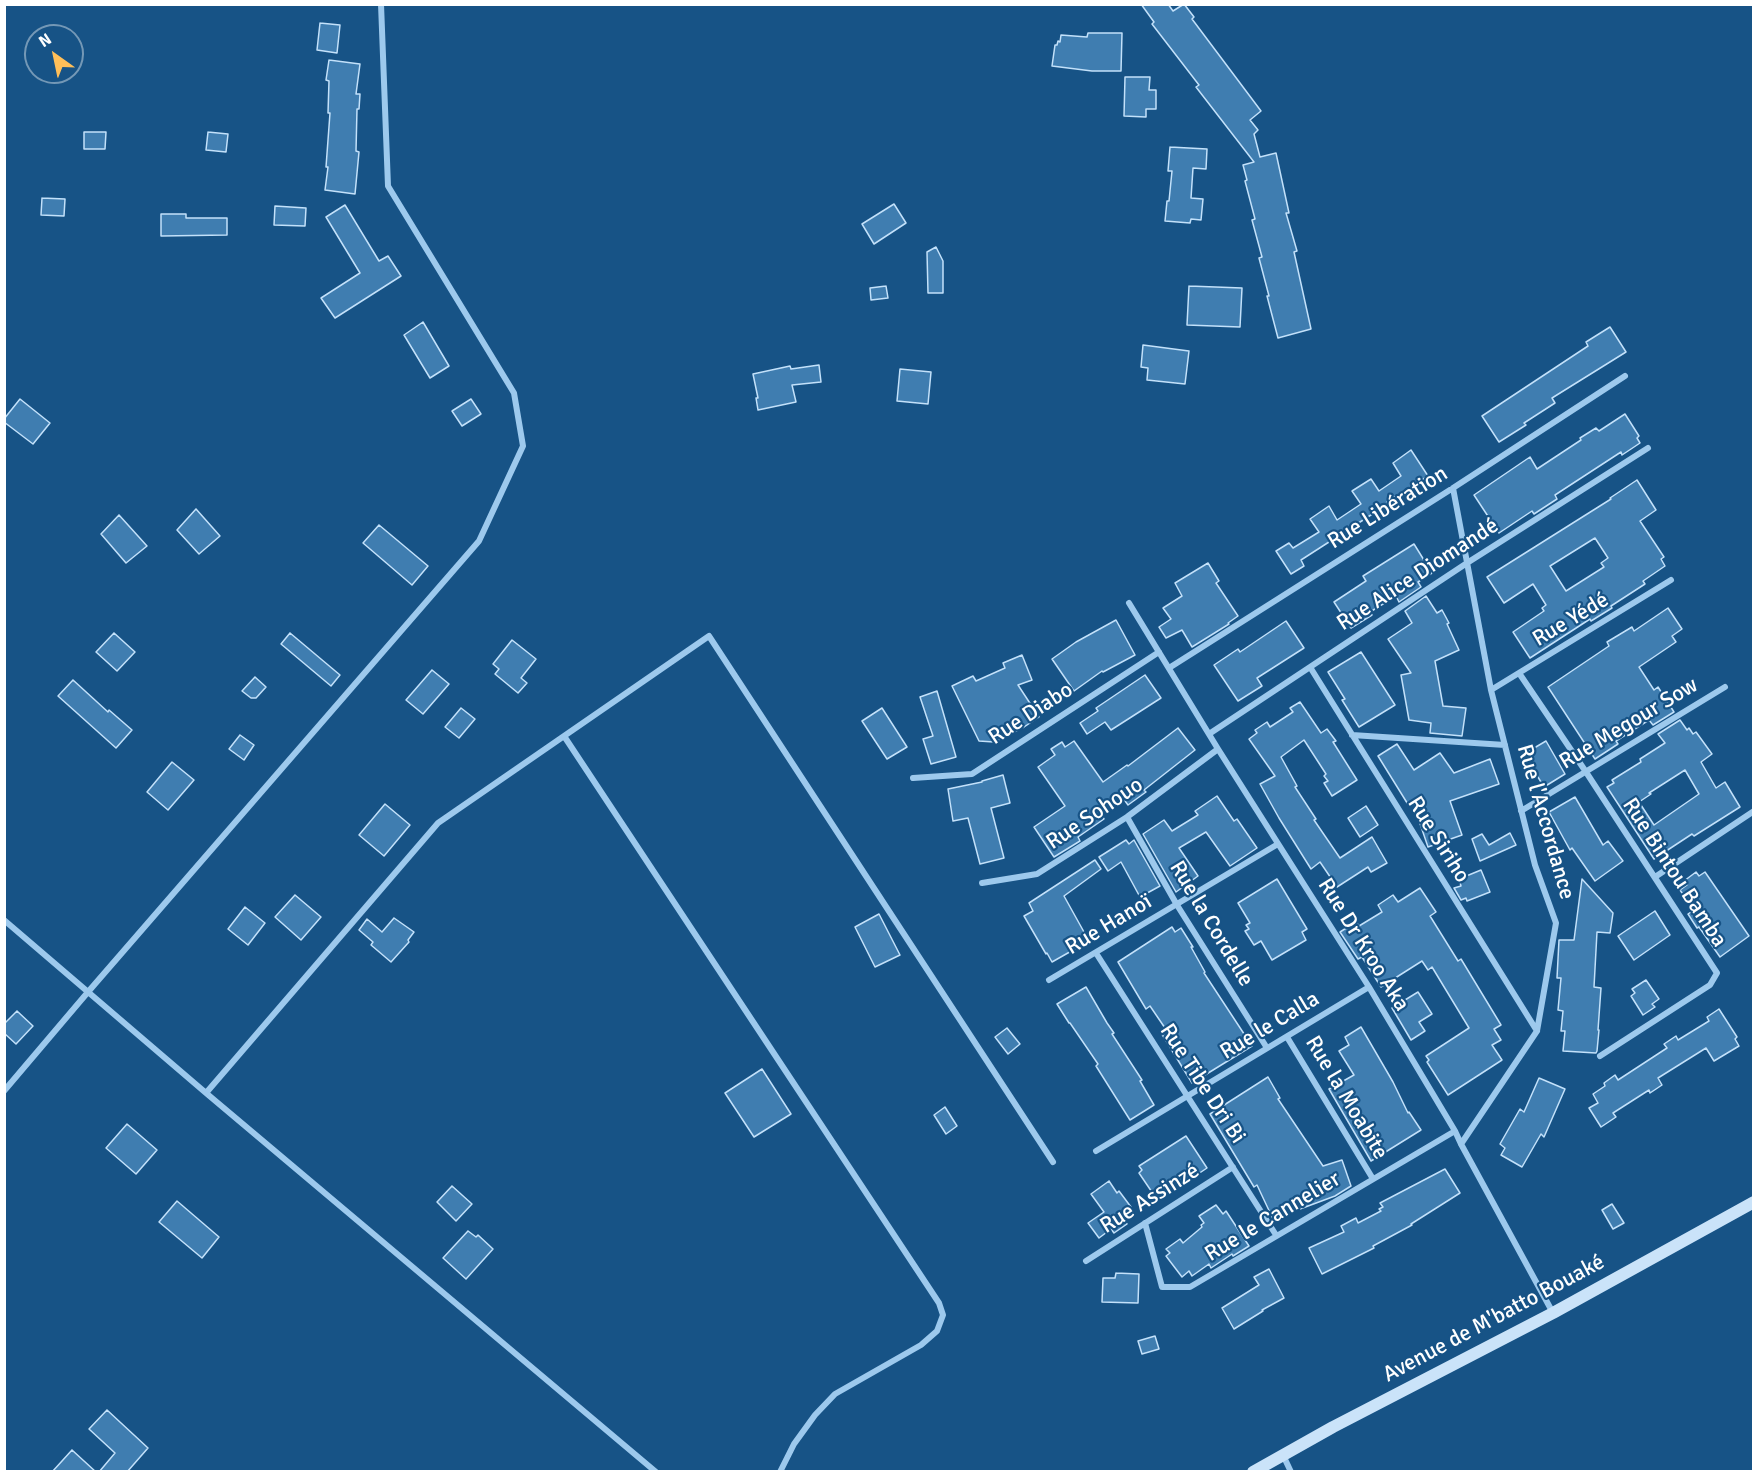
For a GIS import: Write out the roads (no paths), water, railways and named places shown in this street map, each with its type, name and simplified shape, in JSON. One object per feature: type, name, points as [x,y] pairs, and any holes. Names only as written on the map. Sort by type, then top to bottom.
[{"type":"street","points":[[4,1091],[479,541],[523,446],[514,393],[388,186],[381,4]]},
{"type":"street","name":"Rue Libération","points":[[1169,668],[1625,376]]},
{"type":"street","name":"Rue Alice Diomandé","points":[[1209,735],[1467,563],[1648,448]]},
{"type":"street","name":"Rue l'Accordance","points":[[1453,488],[1491,690],[1535,865],[1556,923],[1537,1031],[1461,1144]]},
{"type":"street","name":"Rue Yédé","points":[[1491,690],[1671,580]]},
{"type":"street","name":"Rue Dr Kroo Aka","points":[[1129,603],[1209,735],[1369,987],[1455,1131],[1553,1313]]},
{"type":"street","points":[[206,1093],[438,823],[708,636],[1053,1162]]},
{"type":"street","name":"Rue Diabo","points":[[913,778],[972,774],[1159,652]]},
{"type":"street","name":"Rue Siriho","points":[[1310,667],[1537,1031]]},
{"type":"street","name":"Rue Bintou Bamba","points":[[1520,673],[1718,973],[1710,985],[1600,1056]]},
{"type":"street","name":"Rue Megour Sow","points":[[1521,811],[1725,687]]},
{"type":"street","points":[[1352,735],[1505,745]]},
{"type":"street","points":[[564,736],[939,1303],[943,1315],[938,1331],[921,1345],[835,1394],[815,1415],[794,1444],[780,1472]]},
{"type":"street","name":"Rue Sohouo","points":[[982,883],[1036,874],[1127,817],[1218,749]]},
{"type":"street","points":[[1655,877],[1754,811]]},
{"type":"street","name":"Rue la Cordelle","points":[[1127,817],[1177,905],[1267,1048]]},
{"type":"street","name":"Rue Hanoï","points":[[1049,980],[1278,844]]},
{"type":"street","points":[[4,920],[656,1472]]},
{"type":"street","name":"Rue Tibe Dri Bi","points":[[1096,953],[1276,1235]]},
{"type":"street","name":"Rue le Calla","points":[[1096,1151],[1369,987]]},
{"type":"street","name":"Rue la Moabite","points":[[1287,1037],[1373,1179]]},
{"type":"street","name":"Rue le Cannelier","points":[[1145,1223],[1162,1287],[1190,1287],[1455,1131]]},
{"type":"street","name":"Rue Assinzé","points":[[1086,1261],[1233,1167]]},
{"type":"street","name":"Avenue de M'batto Bouaké","points":[[1253,1472],[1553,1313],[1754,1202]]},
{"type":"street","points":[[1283,1455],[1291,1472]]}]
